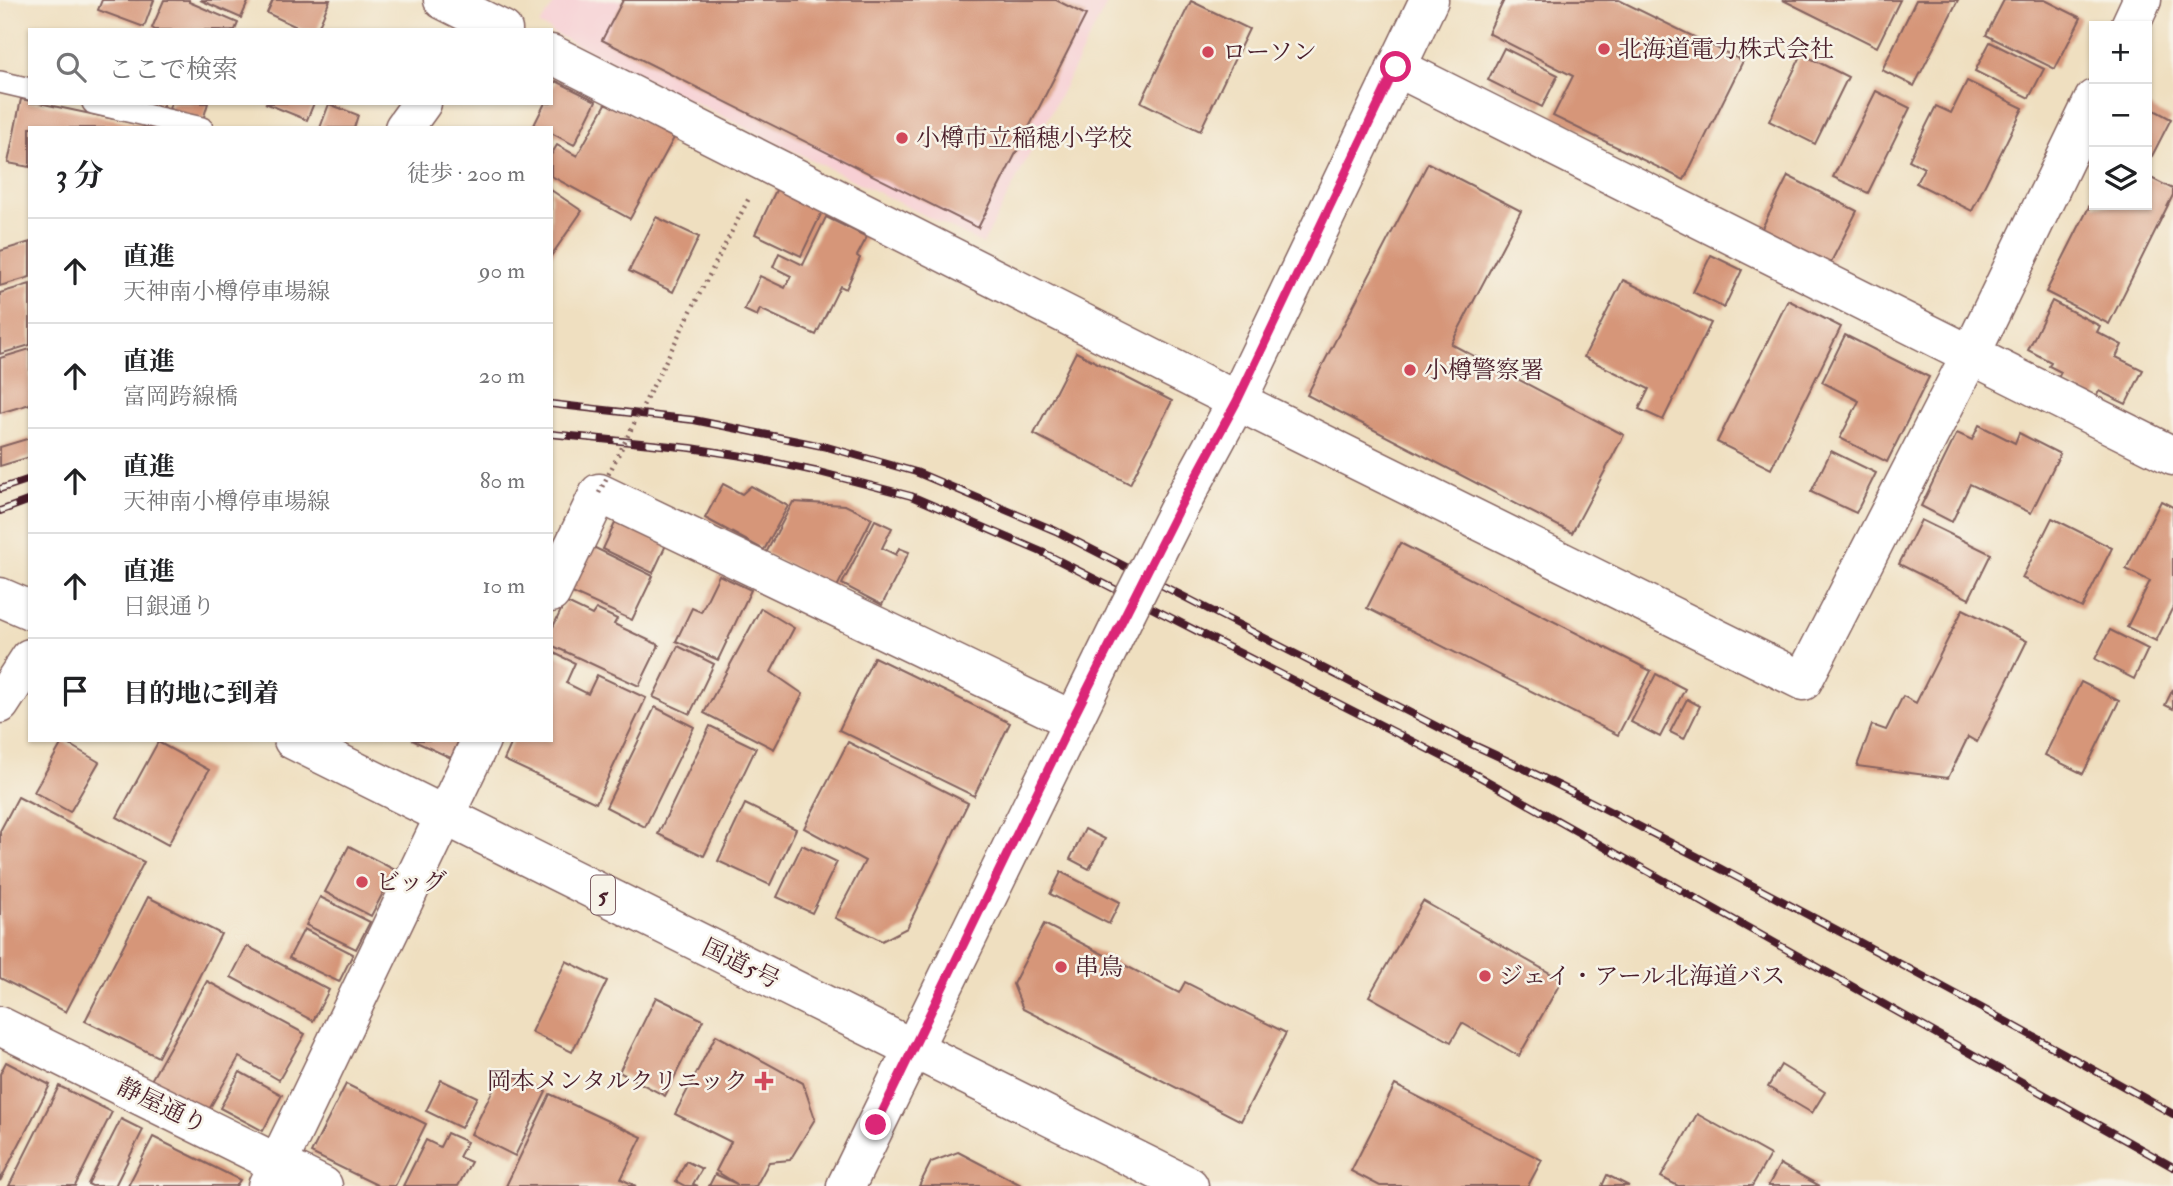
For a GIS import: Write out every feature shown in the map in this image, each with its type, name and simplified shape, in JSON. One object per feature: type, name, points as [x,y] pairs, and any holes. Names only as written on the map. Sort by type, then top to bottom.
[{"type":"main road","points":[[443,0],[490,20]]},
{"type":"main road","points":[[846,1186],[1072,720],[1179,508],[1237,401],[1429,0]]},
{"type":"main road","points":[[2132,21],[2142,0]]},
{"type":"main road","points":[[553,55],[1237,401],[1803,681],[1971,354],[2089,109]]},
{"type":"main road","points":[[1396,67],[2173,456]]},
{"type":"main road","points":[[405,126],[421,105]]},
{"type":"main road","points":[[553,589],[599,493],[1072,720]]},
{"type":"main road","points":[[0,597],[28,609]]},
{"type":"main road","points":[[0,704],[28,661]]},
{"type":"main road","name":"国道5号","points":[[297,742],[1189,1186]]},
{"type":"main road","points":[[272,1175],[480,742]]},
{"type":"main road","name":"静屋通り","points":[[0,1026],[272,1175],[323,1186]]},
{"type":"lane","points":[[0,82],[28,89]]},
{"type":"lane","points":[[102,105],[193,126]]},
{"type":"path","points":[[599,493],[768,163]]},
{"type":"shaded area","name":"小樽市立稲穂小学校","points":[[557,0],[1109,0],[983,244],[553,33],[553,28],[539,25]]},
{"type":"building","points":[[102,0],[154,0],[144,27],[98,10]]},
{"type":"building","points":[[164,0],[189,0],[238,23],[236,28],[152,28]]},
{"type":"building","points":[[200,0],[249,0],[241,18]]},
{"type":"building","points":[[273,0],[330,0],[318,28],[299,28],[267,13]]},
{"type":"building","name":"小樽市立稲穂小学校","points":[[623,0],[1056,0],[1086,15],[978,228],[602,40]]},
{"type":"building","points":[[1504,0],[1619,0],[1743,61],[1684,180],[1553,116],[1573,76],[1488,33]]},
{"type":"building","points":[[1783,0],[1900,0],[1877,47]]},
{"type":"building","points":[[1916,0],[1958,0],[1914,86],[1882,70]]},
{"type":"building","points":[[2004,0],[2045,0],[2081,18],[2055,69],[1986,35]]},
{"type":"building","points":[[1191,1],[1249,29],[1200,131],[1141,102]]},
{"type":"building","points":[[1990,42],[2044,69],[2029,98],[1975,71]]},
{"type":"building","points":[[1504,48],[1558,75],[1542,107],[1488,80]]},
{"type":"building","points":[[1802,54],[1848,77],[1815,144],[1769,121]]},
{"type":"building","points":[[556,81],[596,101],[574,145],[553,134],[553,126],[534,125],[544,105],[553,105],[553,86]]},
{"type":"building","points":[[1967,81],[2023,108],[1972,211],[1916,183],[1924,168],[1909,160],[1936,106],[1951,113]]},
{"type":"building","points":[[1876,91],[1910,108],[1868,193],[1833,177]]},
{"type":"building","points":[[21,99],[28,101],[28,105],[48,105],[148,126],[28,126],[28,167],[8,163]]},
{"type":"building","points":[[607,102],[674,138],[630,219],[553,177],[553,152],[557,145],[577,156]]},
{"type":"building","points":[[170,105],[207,105],[203,120],[169,109]]},
{"type":"building","points":[[270,105],[313,105],[307,120]]},
{"type":"building","points":[[329,105],[358,115],[355,126],[321,126]]},
{"type":"building","points":[[2152,109],[2171,119],[2152,156]]},
{"type":"building","name":"小樽警察署","points":[[1428,163],[1521,211],[1451,344],[1624,435],[1572,533],[1307,395]]},
{"type":"building","points":[[1788,176],[1857,211],[1830,264],[1761,230]]},
{"type":"building","points":[[2152,178],[2173,189],[2173,195],[2109,324],[2046,292],[2089,207],[2089,210],[2152,210]]},
{"type":"building","points":[[777,188],[823,210],[801,256],[755,234]]},
{"type":"building","points":[[553,191],[582,211],[553,253]]},
{"type":"building","points":[[656,217],[699,237],[673,292],[629,271]]},
{"type":"building","points":[[826,217],[867,237],[857,256],[860,258],[846,289],[840,286],[816,335],[760,309],[757,316],[744,310],[760,276],[785,288],[791,276],[773,267],[779,253],[803,265]]},
{"type":"building","points":[[28,243],[28,278],[0,286],[0,251]]},
{"type":"building","points":[[1711,255],[1742,270],[1724,308],[1693,292]]},
{"type":"building","points":[[1623,280],[1711,323],[1663,420],[1639,409],[1649,389],[1584,357]]},
{"type":"building","points":[[28,285],[28,346],[0,354],[0,293]]},
{"type":"building","points":[[1788,300],[1841,327],[1771,469],[1717,442]]},
{"type":"building","points":[[2052,301],[2100,326],[2097,332],[2122,345],[2116,357],[2143,370],[2126,404],[2099,391],[2095,399],[2057,380],[2061,372],[2049,366],[2051,362],[2028,350]]},
{"type":"building","points":[[1845,335],[1929,377],[1887,462],[1840,438],[1859,401],[1822,382]]},
{"type":"building","points":[[28,350],[28,405],[0,413],[0,358]]},
{"type":"building","points":[[1076,352],[1172,401],[1130,484],[1034,434]]},
{"type":"building","points":[[1979,425],[2015,443],[2019,433],[2060,454],[2031,513],[1970,484],[1952,522],[1921,506],[1957,433],[1972,440]]},
{"type":"building","points":[[28,439],[28,458],[0,466],[0,447]]},
{"type":"building","points":[[1831,451],[1876,473],[1856,513],[1811,492]]},
{"type":"building","points":[[723,484],[742,494],[751,486],[788,506],[764,550],[705,518]]},
{"type":"building","points":[[2161,501],[2173,507],[2173,607],[2156,641],[2127,627],[2150,581],[2126,569]]},
{"type":"building","points":[[793,502],[845,505],[872,518],[836,589],[766,553]]},
{"type":"building","points":[[2052,518],[2112,548],[2082,608],[2022,578]]},
{"type":"building","points":[[875,520],[892,528],[882,548],[896,555],[899,548],[909,552],[882,605],[842,584]]},
{"type":"building","points":[[1921,520],[1991,554],[1969,599],[1899,564]]},
{"type":"building","points":[[616,521],[666,545],[653,573],[603,549]]},
{"type":"building","points":[[1400,543],[1651,671],[1618,735],[1367,608]]},
{"type":"building","points":[[591,546],[653,576],[632,620],[570,592]]},
{"type":"building","points":[[719,575],[751,590],[718,660],[676,641],[692,608],[701,612]]},
{"type":"building","points":[[565,602],[592,615],[596,609],[617,619],[614,624],[659,645],[639,686],[553,646],[553,627]]},
{"type":"building","points":[[761,608],[794,628],[771,672],[803,694],[774,749],[704,713]]},
{"type":"building","points":[[1963,609],[2027,641],[1977,742],[1968,737],[1948,778],[1857,766],[1872,725],[1886,730],[1903,696],[1916,703]]},
{"type":"building","points":[[2110,630],[2148,649],[2134,679],[2095,659]]},
{"type":"building","points":[[678,646],[714,664],[690,714],[653,697]]},
{"type":"building","points":[[553,655],[575,663],[566,683],[588,694],[597,675],[646,698],[596,803],[504,760],[512,742],[553,742]]},
{"type":"building","points":[[874,657],[1010,723],[974,796],[839,730]]},
{"type":"building","points":[[1656,674],[1685,689],[1660,737],[1631,722]]},
{"type":"building","points":[[2081,682],[2119,701],[2083,774],[2045,755]]},
{"type":"building","points":[[2173,689],[2173,709],[2165,705]]},
{"type":"building","points":[[1687,699],[1700,706],[1684,739],[1670,732]]},
{"type":"building","points":[[655,707],[694,727],[645,827],[606,807]]},
{"type":"building","points":[[710,726],[756,748],[704,856],[658,834]]},
{"type":"building","points":[[62,742],[99,762],[70,812],[34,792]]},
{"type":"building","points":[[158,742],[209,770],[168,845],[117,817]]},
{"type":"building","points":[[416,742],[458,742],[451,758]]},
{"type":"building","points":[[848,742],[968,803],[907,928],[882,941],[835,918],[865,861],[804,828]]},
{"type":"building","points":[[18,797],[144,862],[66,1012],[0,978],[0,831]]},
{"type":"building","points":[[745,804],[796,829],[770,885],[718,861]]},
{"type":"building","points":[[1085,829],[1105,839],[1089,869],[1070,859]]},
{"type":"building","points":[[802,845],[837,862],[812,913],[777,897]]},
{"type":"building","points":[[349,846],[395,870],[371,916],[325,892]]},
{"type":"building","points":[[1061,872],[1120,902],[1109,924],[1050,894]]},
{"type":"building","points":[[148,897],[221,934],[158,1057],[85,1021]]},
{"type":"building","points":[[320,897],[370,922],[356,949],[306,925]]},
{"type":"building","points":[[1423,901],[1562,980],[1519,1056],[1462,1023],[1451,1042],[1369,996]]},
{"type":"building","points":[[1044,924],[1179,993],[1185,982],[1286,1033],[1241,1121],[1023,1009],[1013,984]]},
{"type":"building","points":[[304,929],[353,954],[339,982],[289,958]]},
{"type":"building","points":[[247,946],[329,990],[313,1021],[231,977]]},
{"type":"building","points":[[566,961],[607,981],[572,1052],[531,1032]]},
{"type":"building","points":[[207,981],[305,1034],[279,1080],[239,1057],[207,1113],[150,1082]]},
{"type":"building","points":[[656,997],[703,1020],[665,1096],[619,1072]]},
{"type":"building","points":[[716,1035],[803,1083],[815,1119],[790,1160],[769,1162],[756,1186],[709,1186],[715,1174],[737,1184],[716,1171],[731,1142],[675,1114]]},
{"type":"building","points":[[6,1062],[50,1085],[0,1181],[0,1074]]},
{"type":"building","points":[[1781,1065],[1825,1092],[1812,1113],[1768,1087]]},
{"type":"building","points":[[503,1070],[546,1092],[515,1156],[471,1134]]},
{"type":"building","points":[[240,1072],[282,1095],[263,1131],[220,1108]]},
{"type":"building","points":[[441,1080],[477,1097],[461,1128],[426,1111]]},
{"type":"building","points":[[346,1084],[426,1124],[395,1186],[379,1186],[311,1153]]},
{"type":"building","points":[[1395,1085],[1542,1160],[1528,1186],[1380,1186],[1351,1171]]},
{"type":"building","points":[[59,1086],[112,1112],[75,1186],[9,1186]]},
{"type":"building","points":[[550,1094],[642,1137],[621,1179],[636,1186],[506,1186]]},
{"type":"building","points":[[1697,1114],[1770,1155],[1752,1186],[1678,1186],[1661,1177]]},
{"type":"building","points":[[121,1119],[143,1130],[115,1186],[92,1186],[88,1184]]},
{"type":"building","points":[[447,1133],[467,1142],[459,1157],[471,1162],[458,1186],[403,1186],[426,1140],[440,1147]]},
{"type":"building","points":[[153,1137],[240,1180],[236,1186],[128,1186]]},
{"type":"building","points":[[958,1152],[1023,1186],[919,1186],[931,1162]]},
{"type":"building","points":[[686,1161],[702,1169],[693,1184],[698,1186],[685,1186],[676,1181]]},
{"type":"building","points":[[1780,1164],[1820,1186],[1768,1186]]},
{"type":"building","points":[[1607,1175],[1629,1186],[1602,1186]]},
{"type":"railway","points":[[553,404],[694,420],[827,447],[916,472],[1056,531],[1725,871],[2173,1114]]},
{"type":"railway","points":[[553,434],[691,448],[819,472],[911,496],[1044,553],[1457,764],[2173,1167]]},
{"type":"railway","points":[[0,489],[28,480]]},
{"type":"railway","points":[[0,511],[28,501]]},
{"type":"place","name":"北海道電力株式会社","points":[[1604,49]]},
{"type":"place","name":"ローソン","points":[[1208,52]]},
{"type":"place","name":"小樽市立稲穂小学校","points":[[902,138]]},
{"type":"place","name":"小樽警察署","points":[[1410,370]]},
{"type":"place","name":"ビッグ","points":[[362,882]]},
{"type":"place","name":"串鳥","points":[[1061,967]]},
{"type":"place","name":"ジェイ・アール北海道バス","points":[[1485,976]]},
{"type":"place","name":"岡本メンタルクリニック","points":[[764,1081]]},
{"type":"route","points":[[876,1125],[1072,720],[1179,508],[1237,401],[1396,67]]}]
